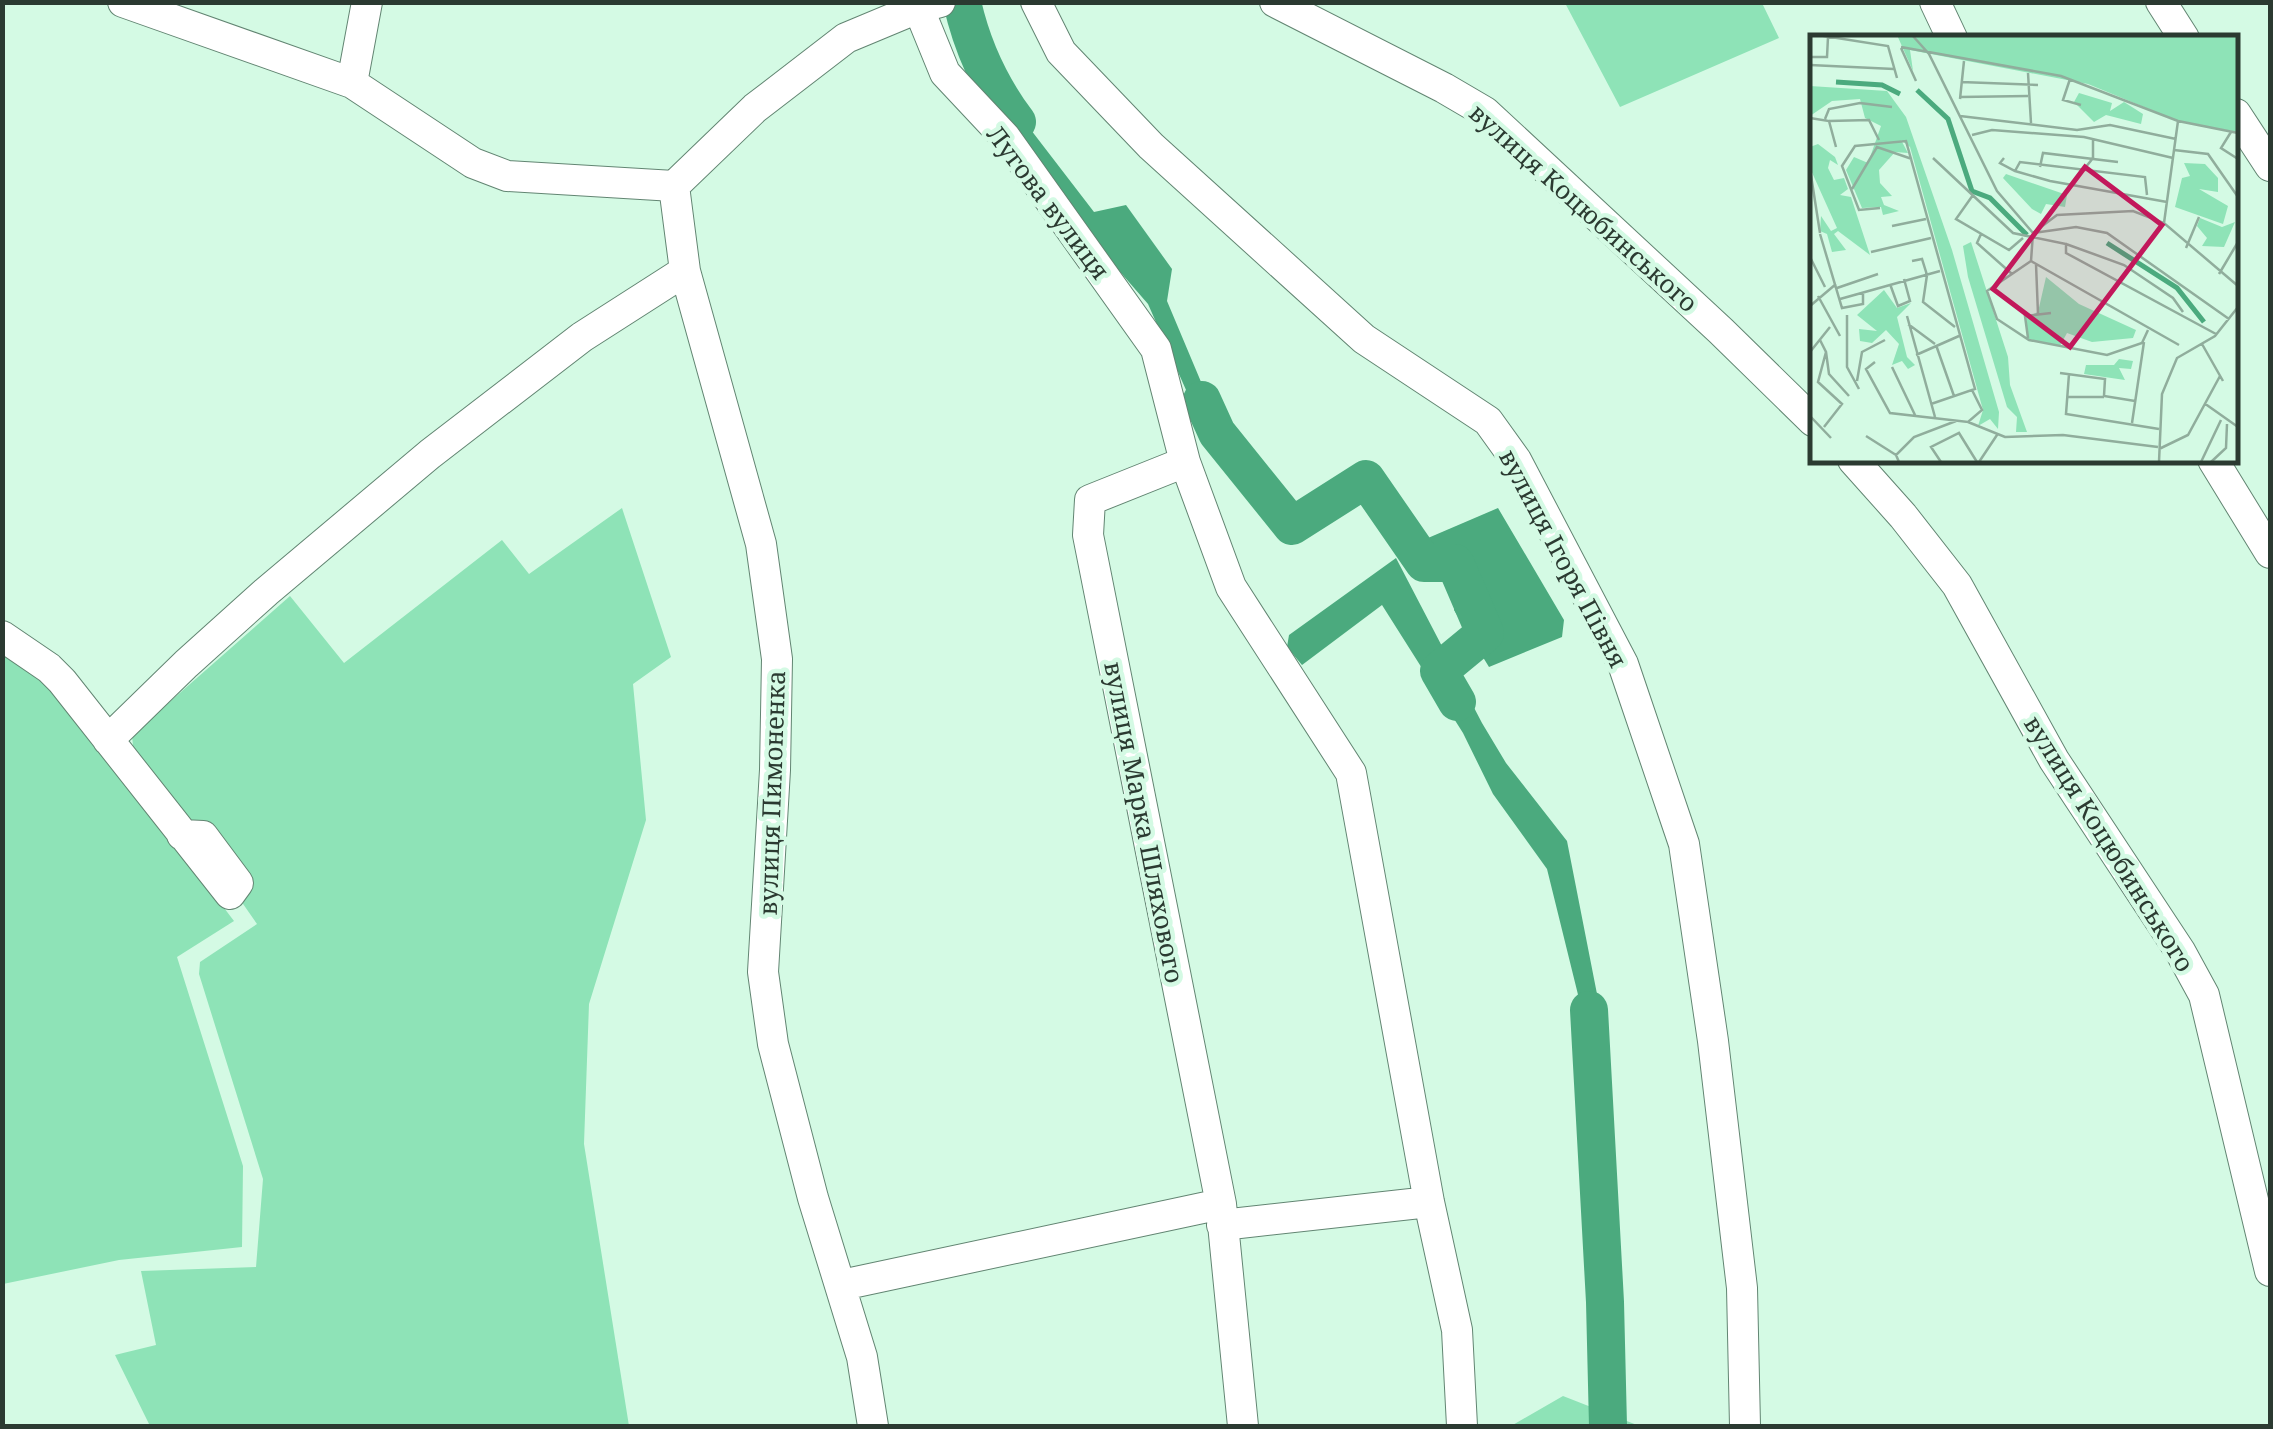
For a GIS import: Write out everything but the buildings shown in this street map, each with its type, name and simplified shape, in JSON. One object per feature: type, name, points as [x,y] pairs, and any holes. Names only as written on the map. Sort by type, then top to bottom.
[{"type":"street","points":[[123,2],[352,83],[473,163],[507,176],[674,186],[755,108],[846,38],[925,5]]},
{"type":"street","points":[[352,83],[367,2]]},
{"type":"street","name":"вулиця Ігоря Півня","points":[[1036,2],[1062,52],[1151,146],[1364,339],[1488,422],[1516,460],[1623,664],[1684,844],[1713,1040],[1742,1288],[1745,1426]]},
{"type":"street","name":"вулиця Коцюбинського","points":[[1274,2],[1484,112],[1810,418]]},
{"type":"street","points":[[1935,2],[1951,35]]},
{"type":"street","points":[[2161,2],[2182,35]]},
{"type":"street","name":"Лугова вулиця","points":[[925,5],[945,73],[1006,137],[1156,349],[1186,462]]},
{"type":"street","points":[[2238,117],[2270,166]]},
{"type":"street","name":"вулиця Пимоненка","points":[[674,186],[685,271],[761,544],[777,659],[764,972],[773,1044],[813,1198],[862,1357],[873,1426]]},
{"type":"street","points":[[108,740],[212,640],[430,454],[582,336],[685,271]]},
{"type":"street","points":[[1186,462],[1231,587],[1352,773],[1429,1202],[1457,1330],[1462,1426]]},
{"type":"street","name":"вулиця Марка Шляхового","points":[[1186,462],[1090,500],[1088,535],[1222,1214],[1243,1426]]},
{"type":"street","name":"вулиця Коцюбинського","points":[[1855,462],[1904,516],[1957,585],[2054,760],[2180,951],[2204,995],[2270,1271]]},
{"type":"street","points":[[2214,462],[2270,553]]},
{"type":"street","points":[[2,636],[49,668],[182,835]]},
{"type":"street","points":[[842,1285],[1222,1214],[1429,1202]]},
{"type":"shaded area","points":[[1565,3],[1762,3],[1779,38],[1620,107]]},
{"type":"shaded area","points":[[973,68],[994,82],[1094,212],[1126,205],[1172,269],[1167,301],[1204,389],[1225,409],[1239,440],[1213,451],[1148,304],[1102,251]]},
{"type":"shaded area","points":[[622,508],[671,657],[633,684],[646,820],[589,1004],[584,1144],[629,1426],[150,1426],[115,1355],[156,1345],[141,1271],[256,1267],[263,1179],[199,974],[200,962],[257,924],[133,746],[132,735],[290,596],[344,663],[502,540],[529,574]]},
{"type":"shaded area","points":[[1498,508],[1564,620],[1562,637],[1489,667],[1454,610],[1457,591],[1437,559],[1423,551],[1428,538]]},
{"type":"shaded area","points":[[1396,558],[1506,763],[1567,841],[1607,1045],[1591,1062],[1547,869],[1493,794],[1463,733],[1382,605],[1302,665],[1287,647],[1289,635]]},
{"type":"shaded area","points":[[2,648],[50,679],[234,921],[177,957],[243,1166],[242,1247],[119,1260],[3,1284]]},
{"type":"shaded area","points":[[1563,1396],[1637,1425],[1638,1426],[1511,1426]]},
{"type":"waterway","points":[[962,2],[983,65],[1017,122]]},
{"type":"waterway","points":[[1202,400],[1217,433],[1292,526],[1366,479],[1424,563],[1455,563],[1485,633],[1439,671],[1457,702]]},
{"type":"waterway","points":[[1589,1010],[1608,1426]]}]
